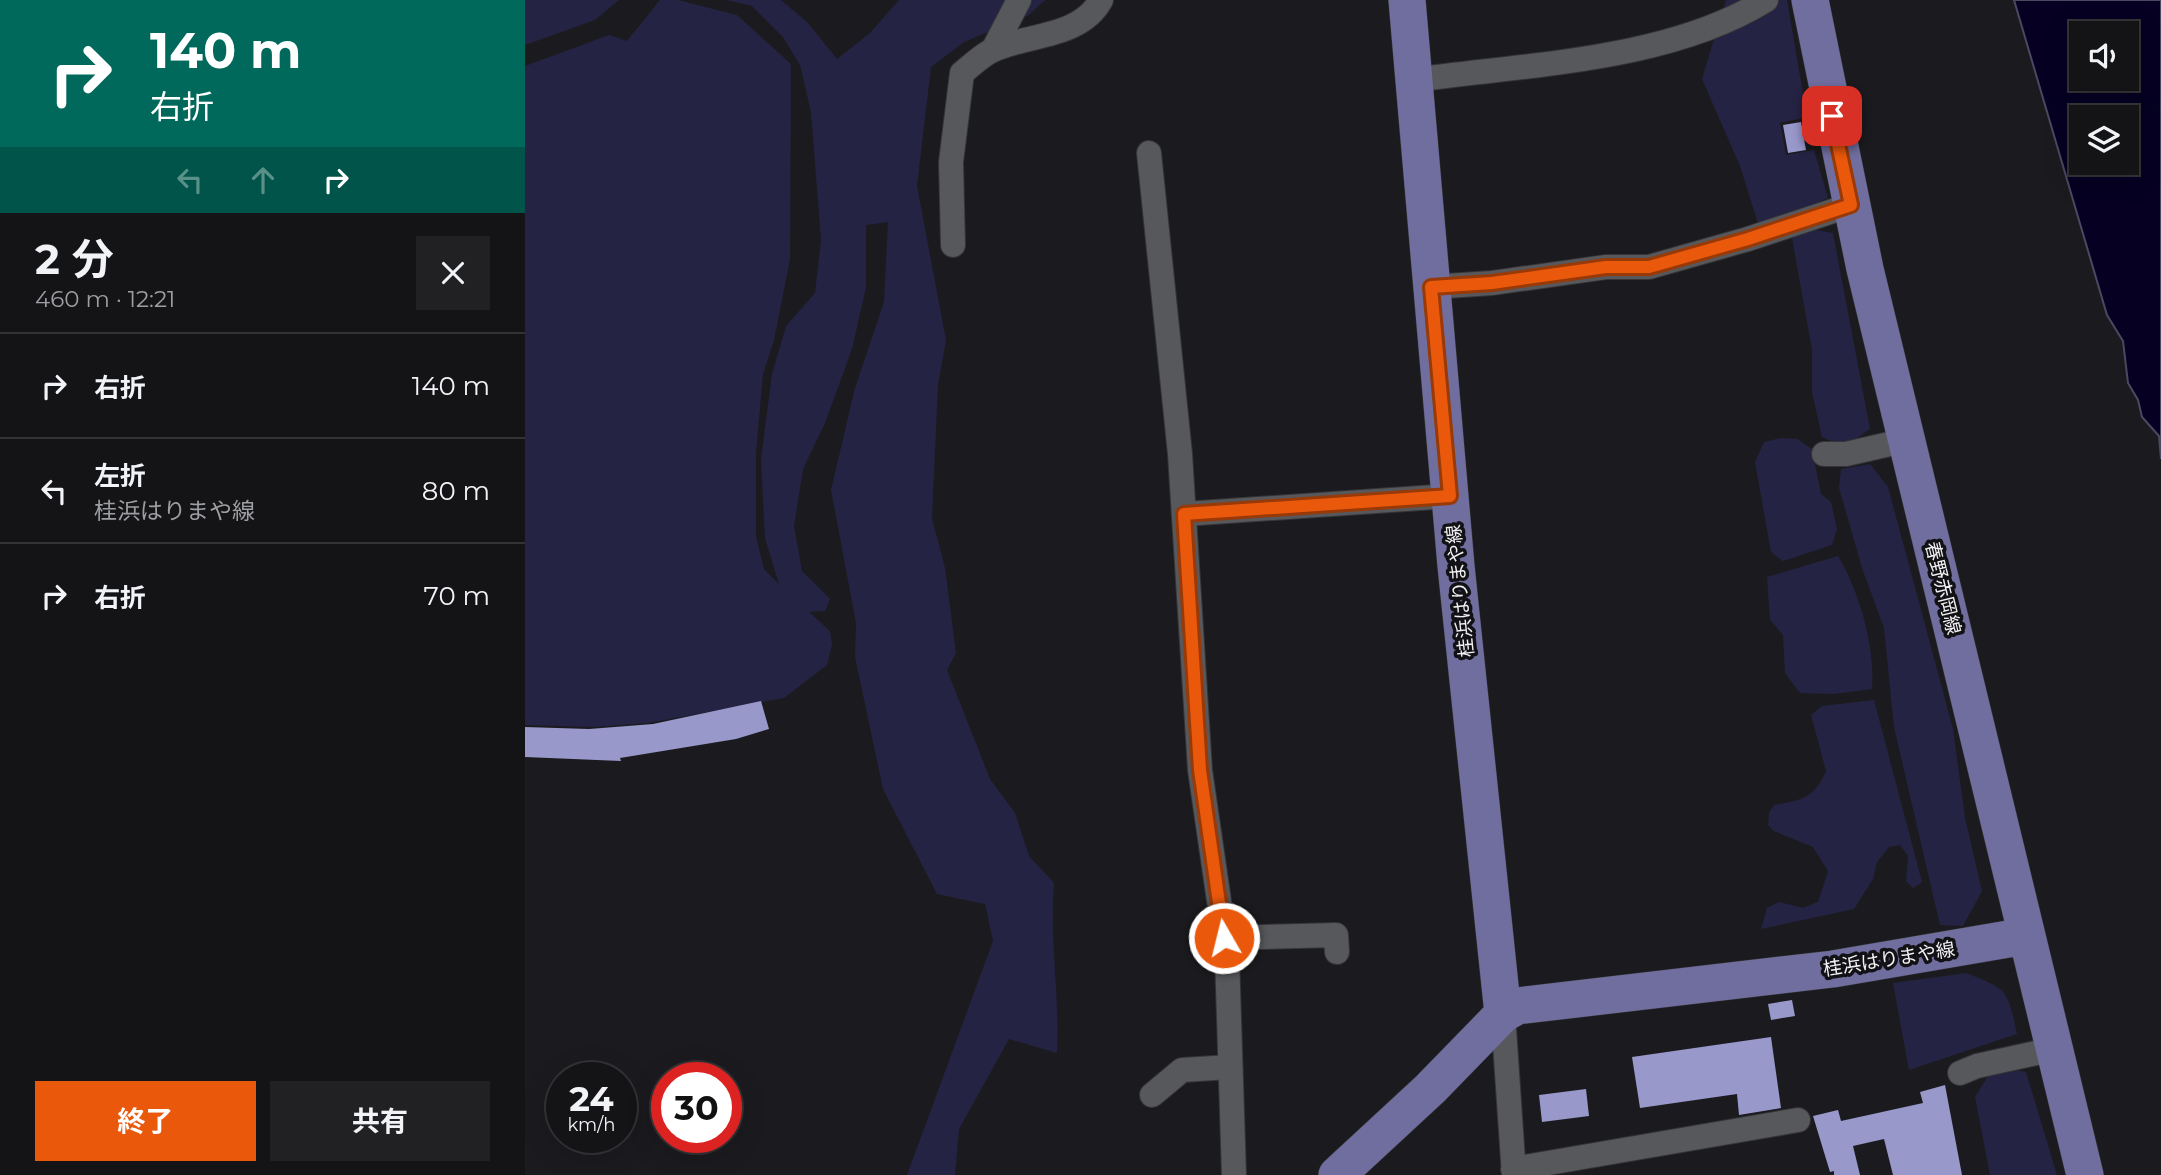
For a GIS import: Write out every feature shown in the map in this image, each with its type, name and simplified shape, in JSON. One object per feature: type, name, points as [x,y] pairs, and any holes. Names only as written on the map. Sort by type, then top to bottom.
[{"type":"main road","name":"桂浜はりまや線","points":[[1408,0],[1450,496],[1503,1014]]},
{"type":"main road","name":"春野赤岡線","points":[[1810,0],[1851,205],[2085,1175]]},
{"type":"main road","name":"桂浜はりまや線","points":[[1337,1175],[1430,1089],[1503,1014],[1517,1006],[1539,1001],[1833,969],[2026,936]]},
{"type":"street","points":[[993,50],[1019,0]]},
{"type":"street","points":[[953,245],[951,162],[962,73],[993,50],[1072,26],[1089,16],[1101,0]]},
{"type":"street","points":[[1414,80],[1616,53],[1706,29],[1766,0]]},
{"type":"street","points":[[1149,153],[1184,514],[1200,770],[1224,938],[1234,1175]]},
{"type":"street","points":[[1431,287],[1492,283],[1606,267],[1649,267],[1748,239],[1851,205]]},
{"type":"street","points":[[1824,454],[1846,454],[1907,440]]},
{"type":"street","points":[[1184,514],[1450,496]]},
{"type":"street","points":[[1224,938],[1336,935],[1337,952]]},
{"type":"street","points":[[1503,1014],[1514,1172],[1798,1120]]},
{"type":"street","points":[[1960,1073],[1977,1066],[2054,1049]]},
{"type":"street","points":[[1152,1095],[1182,1070],[1230,1067]]},
{"type":"shaded area","points":[[525,0],[619,0],[595,20],[525,45]]},
{"type":"shaded area","points":[[660,0],[678,0],[737,15],[791,64],[790,259],[774,340],[763,374],[756,453],[756,537],[764,569],[779,584],[765,538],[761,459],[772,374],[786,326],[815,293],[821,240],[811,112],[800,65],[783,37],[752,6],[726,0],[781,0],[808,23],[837,59],[870,33],[899,0],[1045,0],[1029,15],[964,42],[931,67],[917,186],[946,340],[938,385],[932,518],[945,568],[956,653],[947,670],[990,779],[1015,813],[1029,856],[1054,883],[1057,1053],[1009,1039],[959,1129],[955,1175],[907,1175],[993,941],[985,904],[937,894],[883,789],[855,657],[856,623],[831,490],[855,388],[884,302],[888,222],[866,225],[866,287],[852,349],[825,423],[803,469],[794,526],[802,571],[830,599],[825,611],[809,612],[830,631],[832,645],[827,665],[784,698],[648,723],[596,727],[525,725],[525,66],[609,35],[627,41]]},
{"type":"shaded area","points":[[1726,0],[1787,0],[1807,117],[1780,123],[1786,155],[1814,150],[1828,198],[1759,227],[1740,166],[1702,79]]},
{"type":"shaded area","points":[[2014,0],[2161,0],[2161,459],[2159,436],[2142,417],[2138,400],[2128,383],[2123,341],[2107,315]]},
{"type":"shaded area","points":[[1810,229],[1833,233],[1870,429],[1844,447],[1822,437],[1812,392],[1812,350],[1792,238]]},
{"type":"shaded area","points":[[1781,438],[1797,439],[1812,449],[1821,494],[1831,502],[1837,529],[1832,545],[1783,561],[1771,552],[1755,462],[1764,442]]},
{"type":"shaded area","points":[[1870,464],[1888,487],[1953,729],[1965,818],[1982,891],[1963,926],[1940,925],[1894,727],[1884,628],[1863,571],[1839,488],[1841,469]]},
{"type":"shaded area","points":[[1838,556],[1853,586],[1864,620],[1871,655],[1872,689],[1834,694],[1800,693],[1785,673],[1783,635],[1770,620],[1767,577]]},
{"type":"shaded area","points":[[1874,700],[1922,882],[1913,888],[1906,881],[1908,856],[1900,845],[1889,847],[1877,862],[1873,879],[1854,909],[1761,929],[1767,908],[1779,902],[1803,908],[1818,902],[1828,871],[1813,847],[1774,831],[1768,825],[1769,813],[1774,805],[1806,796],[1817,787],[1826,771],[1811,715],[1822,706]]},
{"type":"shaded area","points":[[1966,973],[1991,983],[2004,993],[2011,1008],[2017,1034],[1909,1070],[1893,983]]},
{"type":"shaded area","points":[[2012,1069],[2026,1072],[2057,1175],[1990,1175],[1975,1097],[1990,1073]]},
{"type":"building","points":[[1801,122],[1806,150],[1788,153],[1783,125]]},
{"type":"building","points":[[761,701],[769,729],[736,739],[620,758],[621,761],[525,757],[525,727],[589,729],[653,724]]},
{"type":"building","points":[[1792,1000],[1795,1016],[1771,1020],[1768,1004]]},
{"type":"building","points":[[1771,1037],[1781,1108],[1739,1115],[1737,1094],[1640,1108],[1632,1057]]},
{"type":"building","points":[[1945,1085],[1962,1175],[1893,1175],[1884,1139],[1853,1146],[1860,1175],[1834,1175],[1834,1171],[1830,1172],[1813,1116],[1838,1110],[1841,1121],[1923,1103],[1920,1092]]},
{"type":"building","points":[[1586,1089],[1589,1116],[1542,1122],[1539,1095]]},
{"type":"route","points":[[1224,938],[1200,770],[1184,514],[1450,496],[1431,287],[1492,283],[1606,267],[1649,267],[1748,239],[1851,205],[1832,116]]}]
